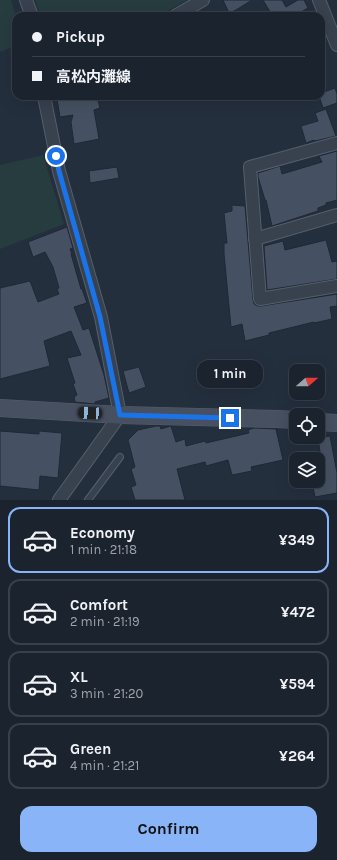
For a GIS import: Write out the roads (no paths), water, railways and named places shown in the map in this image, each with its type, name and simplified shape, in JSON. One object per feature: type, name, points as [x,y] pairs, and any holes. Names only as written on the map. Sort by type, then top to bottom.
[{"type":"main road","points":[[0,408],[120,415],[289,420]]},
{"type":"main road","points":[[325,422],[337,423]]},
{"type":"street","points":[[26,0],[30,12]]},
{"type":"street","points":[[182,12],[203,0]]},
{"type":"street","points":[[319,0],[324,12]]},
{"type":"street","points":[[325,15],[337,45]]},
{"type":"street","points":[[45,100],[59,171],[100,317],[120,415],[59,500]]},
{"type":"street","points":[[337,143],[250,167],[260,299],[337,286]]},
{"type":"street","points":[[255,239],[337,215]]},
{"type":"lane","points":[[88,500],[120,457]]}]
